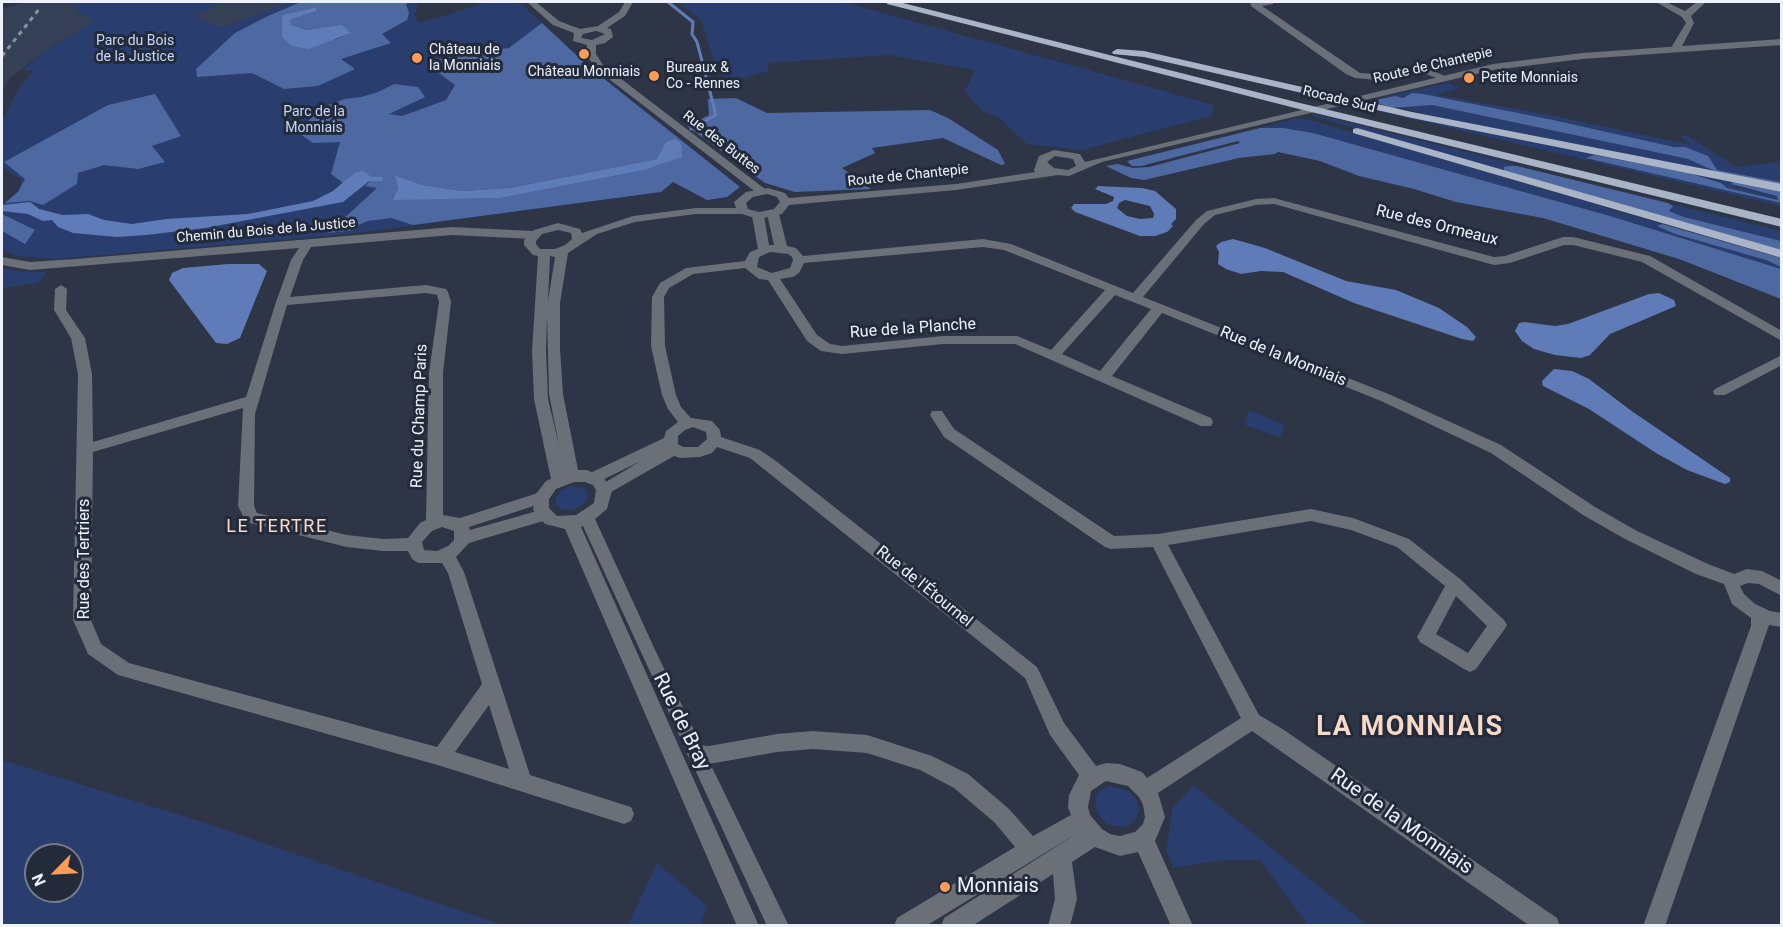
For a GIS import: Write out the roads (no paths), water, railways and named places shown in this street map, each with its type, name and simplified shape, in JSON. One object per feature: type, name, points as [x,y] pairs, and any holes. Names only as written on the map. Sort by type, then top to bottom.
[{"type":"highway","name":"Rocade Sud","points":[[890,2],[1782,223]]},
{"type":"highway","name":"Rocade Sud","points":[[922,2],[1782,212]]},
{"type":"highway","points":[[1063,46],[1113,64],[1321,121],[1782,254]]},
{"type":"highway","points":[[1117,51],[1144,54],[1412,115],[1782,188]]},
{"type":"street","points":[[531,2],[556,23],[579,32],[601,28],[622,14],[629,2]]},
{"type":"street","points":[[1252,3],[1270,2]]},
{"type":"street","points":[[1660,2],[1686,15],[1690,23],[1677,46],[1680,49]]},
{"type":"street","points":[[1686,15],[1702,2]]},
{"type":"street","points":[[1252,3],[1349,72],[1358,76],[1377,77],[1421,69],[1445,78]]},
{"type":"street","points":[[579,32],[576,37],[578,41],[592,43],[609,37],[610,33],[601,28]]},
{"type":"street","name":"Route de Chantepie","points":[[786,202],[936,190],[1032,175],[1075,171],[1078,161],[1098,159],[1493,67],[1561,58],[1782,42]]},
{"type":"street","name":"Rue des Buttes","points":[[592,43],[591,54],[599,67],[760,191],[781,195],[786,202]]},
{"type":"street","points":[[1032,175],[1040,169],[1046,156],[1054,153],[1078,161]]},
{"type":"street","points":[[1042,163],[1047,169],[1057,172]]},
{"type":"street","points":[[742,206],[750,194],[760,191]]},
{"type":"street","name":"Rue des Ormeaux","points":[[1136,298],[1200,222],[1211,213],[1256,202],[1274,201],[1494,261],[1506,260],[1563,241],[1573,240],[1646,259],[1782,338]]},
{"type":"street","points":[[742,206],[633,219],[578,240],[562,251],[544,253],[532,249],[530,240],[533,236],[551,227],[571,228],[676,210],[742,206],[758,216],[773,214],[783,209],[786,202]]},
{"type":"street","points":[[773,214],[781,248]]},
{"type":"street","points":[[758,216],[764,250]]},
{"type":"street","points":[[571,228],[576,231],[578,240]]},
{"type":"street","name":"Chemin du Bois de la Justice","points":[[2,261],[30,266],[48,265],[452,231],[533,236]]},
{"type":"street","name":"Rue de la Monniais","points":[[799,260],[994,243],[1386,398],[1496,449],[1589,511],[1631,535],[1702,569],[1734,581]]},
{"type":"street","points":[[307,244],[297,260],[282,302],[248,414],[246,506],[252,518],[347,541],[383,545],[413,544]]},
{"type":"street","points":[[781,248],[792,251],[799,260],[798,265],[789,274],[772,277],[756,273],[750,264],[754,255],[764,250],[781,248]]},
{"type":"street","points":[[562,251],[554,303],[553,348],[566,478]]},
{"type":"street","points":[[544,253],[539,351],[541,399],[566,478]]},
{"type":"street","points":[[687,423],[675,409],[669,395],[658,346],[658,297],[664,286],[690,271],[750,264]]},
{"type":"street","name":"Rue de la Planche","points":[[772,277],[812,338],[826,348],[842,350],[943,340],[1017,340],[1206,422]]},
{"type":"street","name":"Rue des Tertriers","points":[[62,289],[60,310],[78,338],[85,374],[86,449],[82,620],[94,649],[124,669],[441,757],[624,814]]},
{"type":"street","name":"Rue du Champ Paris","points":[[282,302],[426,289],[442,292],[445,302],[436,374],[434,523]]},
{"type":"street","points":[[1053,356],[1113,290]]},
{"type":"street","points":[[1103,377],[1159,308]]},
{"type":"street","points":[[1720,392],[1782,359]]},
{"type":"street","points":[[86,449],[252,400]]},
{"type":"street","points":[[938,415],[949,433],[1111,543],[1158,540],[1311,515],[1353,524],[1403,543],[1454,584],[1497,625],[1470,664],[1426,637],[1454,584]]},
{"type":"street","points":[[461,531],[544,515],[560,523],[579,520],[601,505],[604,490],[672,445],[674,430],[687,423],[707,425],[713,430],[714,440],[707,449],[695,454],[687,454],[672,445]]},
{"type":"street","name":"Rue de l'Étournel","points":[[714,440],[755,454],[771,465],[1031,673],[1057,729],[1092,777]]},
{"type":"street","points":[[544,515],[540,504],[545,491],[566,478],[593,478],[672,445]]},
{"type":"street","points":[[593,478],[604,490]]},
{"type":"street","points":[[413,544],[418,554],[424,558],[446,555],[454,551],[461,531],[541,498]]},
{"type":"street","points":[[413,544],[420,532],[434,523],[448,520],[461,531]]},
{"type":"street","name":"Rue de Bray","points":[[579,520],[649,655],[778,926]]},
{"type":"street","name":"Rue de Bray","points":[[579,520],[748,926]]},
{"type":"street","points":[[1146,790],[1252,721],[1158,540]]},
{"type":"street","points":[[446,555],[456,572],[523,784]]},
{"type":"street","points":[[1782,589],[1756,577],[1747,576],[1734,581],[1732,586],[1738,599],[1759,615],[1782,620]]},
{"type":"street","points":[[1654,926],[1750,658],[1760,626],[1759,615]]},
{"type":"street","points":[[441,757],[492,685]]},
{"type":"street","name":"Rue de la Monniais","points":[[1252,721],[1277,736],[1549,926]]},
{"type":"street","points":[[697,754],[813,740],[867,744],[925,762],[961,781],[1001,815],[1030,849]]},
{"type":"street","points":[[1106,772],[1120,773],[1135,779],[1146,790],[1153,803],[1155,817],[1151,830],[1142,840],[1119,846],[1095,836],[1082,820],[1078,807],[1079,795],[1084,784],[1092,777],[1106,772]]},
{"type":"street","points":[[905,926],[1030,849],[1082,820]]},
{"type":"street","points":[[952,926],[1095,836]]},
{"type":"street","points":[[1142,840],[1153,857],[1182,926]]},
{"type":"street","points":[[1059,926],[1064,917],[1066,899],[1060,856]]},
{"type":"waterway","points":[[668,2],[693,22],[692,34],[697,42],[716,115],[691,129]]},
{"type":"waterway","points":[[369,179],[381,179]]},
{"type":"railway","points":[[2,56],[40,8]]},
{"type":"place","name":"Château Monniais","points":[[584,54]]},
{"type":"place","name":"Château de la Monniais","points":[[417,58]]},
{"type":"place","name":"Bureaux & Co - Rennes","points":[[654,76]]},
{"type":"place","name":"Petite Monniais","points":[[1469,78]]},
{"type":"place","name":"Monniais","points":[[945,887]]},
{"type":"district","name":"LE TERTRE","points":[[277,527]]},
{"type":"district","name":"LA MONNIAIS","points":[[1410,728]]},
{"type":"park label","name":"Parc du Bois de la Justice","points":[[135,50]]},
{"type":"park label","name":"Parc de la Monniais","points":[[314,120]]}]
